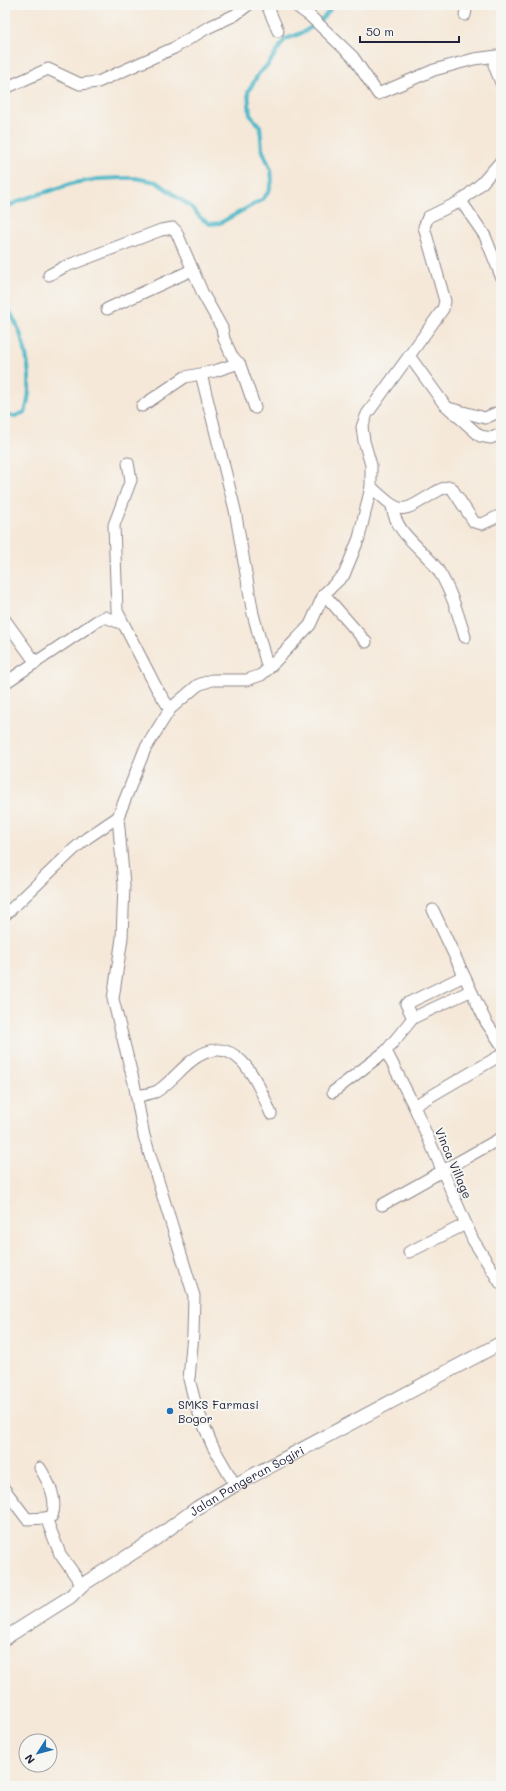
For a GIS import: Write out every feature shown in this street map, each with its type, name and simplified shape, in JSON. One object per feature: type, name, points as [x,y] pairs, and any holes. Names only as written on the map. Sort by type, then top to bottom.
[{"type":"street","points":[[10,86],[48,69],[80,84],[98,82],[174,48],[207,28],[235,15],[248,5]]},
{"type":"street","points":[[267,5],[278,32]]},
{"type":"street","points":[[295,5],[310,16],[353,57],[378,94],[434,70],[474,59],[499,56]]},
{"type":"street","points":[[499,56],[494,64],[501,83]]},
{"type":"street","points":[[235,1485],[212,1445],[196,1406],[189,1379],[193,1334],[194,1296],[187,1269],[151,1162],[144,1136],[137,1096],[113,999],[122,938],[124,885],[118,817],[145,749],[170,709],[198,685],[212,680],[247,680],[260,675],[268,669],[310,625],[324,594],[344,574],[359,538],[371,487],[371,465],[364,441],[362,427],[367,414],[410,357],[443,309],[445,301],[424,227],[428,217],[460,201],[482,183],[501,161]]},
{"type":"street","points":[[460,201],[485,236],[501,276]]},
{"type":"street","points":[[49,274],[92,256],[169,228],[176,231],[206,301],[222,328],[224,339],[232,356],[239,363],[255,408]]},
{"type":"street","points":[[107,309],[192,270]]},
{"type":"street","points":[[410,357],[444,404],[480,436],[491,438],[501,434]]},
{"type":"street","points":[[142,406],[184,377],[201,374],[239,363]]},
{"type":"street","points":[[201,374],[235,510],[253,614],[268,669]]},
{"type":"street","points":[[450,408],[484,418],[501,410]]},
{"type":"street","points":[[128,463],[131,480],[114,525],[117,611],[157,689],[170,709]]},
{"type":"street","points":[[371,487],[392,506],[400,510],[410,508],[447,487],[451,487],[474,522],[482,524],[501,515]]},
{"type":"street","points":[[392,506],[393,514],[401,531],[433,563],[447,585],[465,637]]},
{"type":"street","points":[[324,594],[366,642]]},
{"type":"street","points":[[5,683],[105,618],[123,624]]},
{"type":"street","points":[[5,620],[36,663]]},
{"type":"street","points":[[5,915],[73,850],[87,838],[118,817]]},
{"type":"street","points":[[433,910],[470,991],[486,1022],[501,1044]]},
{"type":"street","points":[[413,1018],[406,1004],[464,976]]},
{"type":"street","points":[[334,1092],[386,1051],[413,1018],[470,991]]},
{"type":"street","points":[[137,1096],[156,1092],[190,1061],[206,1052],[225,1050],[241,1059],[263,1094],[271,1114]]},
{"type":"street","name":"Vinca Village","points":[[386,1051],[444,1169],[454,1199],[473,1240],[501,1284]]},
{"type":"street","points":[[414,1106],[501,1055]]},
{"type":"street","points":[[382,1205],[501,1138]]},
{"type":"street","points":[[409,1252],[466,1224]]},
{"type":"street","name":"Jalan Pangeran Sogiri","points":[[5,1638],[70,1598],[82,1585],[155,1539],[197,1508],[235,1485],[501,1343]]},
{"type":"street","points":[[5,1490],[27,1519],[46,1518],[52,1516],[55,1508],[52,1492],[40,1468]]},
{"type":"street","points":[[46,1518],[60,1554],[82,1585]]},
{"type":"waterway","points":[[5,208],[21,200],[74,183],[98,179],[122,178],[135,178],[156,182],[190,206],[202,219],[210,224],[220,223],[263,199],[269,191],[272,181],[271,170],[262,149],[260,126],[250,115],[248,92],[259,73],[268,65],[285,39],[306,31],[324,17],[333,5]]},
{"type":"waterway","points":[[5,302],[17,325],[23,342],[29,382],[29,392],[25,412],[15,416],[5,415]]},
{"type":"place","name":"SMKS Farmasi Bogor","points":[[170,1411]]}]
